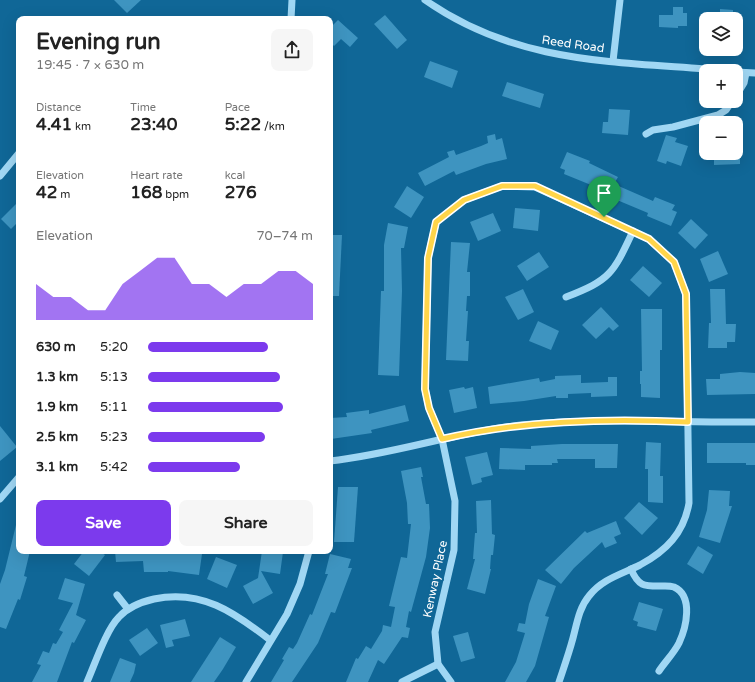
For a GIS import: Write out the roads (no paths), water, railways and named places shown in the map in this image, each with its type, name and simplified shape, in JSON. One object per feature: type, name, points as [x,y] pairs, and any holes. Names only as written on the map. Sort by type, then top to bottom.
[{"type":"street","points":[[291,16],[292,0]]},
{"type":"street","name":"Reed Road","points":[[424,0],[457,20],[504,41],[559,56],[699,68]]},
{"type":"street","points":[[613,61],[620,0]]},
{"type":"street","points":[[743,73],[755,73]]},
{"type":"street","points":[[743,85],[746,73]]},
{"type":"street","points":[[646,134],[653,130],[673,127],[718,115],[727,108]]},
{"type":"street","points":[[0,176],[16,157]]},
{"type":"street","name":"Kenway Place","points":[[451,682],[438,664],[435,651],[435,632],[454,550],[456,527],[452,482],[442,439],[429,408],[425,389],[424,374],[428,258],[436,222],[464,200],[502,186],[535,186],[649,239],[674,262],[686,294],[689,503],[687,518],[671,542],[652,557],[600,583],[584,603],[579,614],[559,682]]},
{"type":"street","points":[[566,297],[594,286],[611,273],[621,256],[632,231]]},
{"type":"street","points":[[333,461],[383,453],[495,428],[544,423],[650,420],[688,422],[755,422]]},
{"type":"street","points":[[0,499],[16,480]]},
{"type":"street","points":[[246,682],[287,614],[300,584],[308,554]]},
{"type":"street","points":[[630,569],[639,583],[645,586],[673,586],[679,590],[686,600],[685,628],[678,644],[659,671]]},
{"type":"street","points":[[117,595],[128,609]]},
{"type":"street","points":[[87,682],[118,618],[128,609],[140,603],[161,598],[194,597],[205,600],[252,626],[270,640]]},
{"type":"street","points":[[402,682],[438,664]]}]
